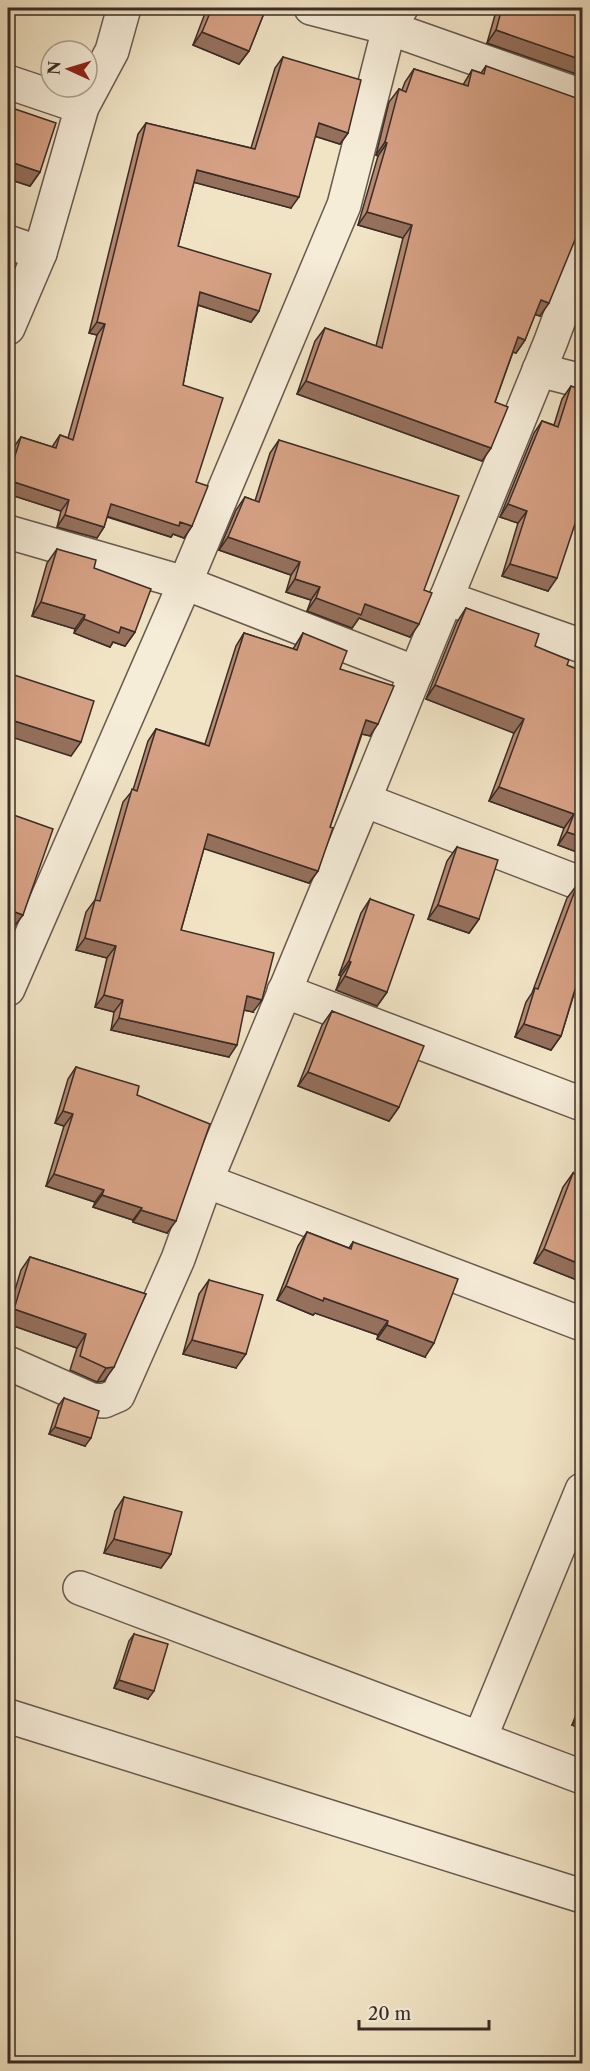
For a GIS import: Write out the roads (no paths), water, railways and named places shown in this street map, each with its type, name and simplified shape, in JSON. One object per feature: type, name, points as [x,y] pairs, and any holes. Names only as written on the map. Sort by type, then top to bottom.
[{"type":"street","points":[[8,328],[40,253],[82,107],[112,51],[124,8]]},
{"type":"street","points":[[311,8],[395,18],[582,96]]},
{"type":"street","points":[[8,989],[185,583],[344,206],[395,18]]},
{"type":"street","points":[[8,82],[82,107]]},
{"type":"street","points":[[8,242],[40,253]]},
{"type":"street","points":[[8,1364],[85,1398],[104,1401],[118,1395],[178,1259],[206,1181],[416,673],[539,370],[582,257]]},
{"type":"street","points":[[539,370],[582,381]]},
{"type":"street","points":[[8,532],[185,583],[416,673]]},
{"type":"street","points":[[446,598],[582,646]]},
{"type":"street","points":[[364,800],[582,884]]},
{"type":"street","points":[[284,991],[582,1104]]},
{"type":"street","points":[[206,1181],[582,1324]]},
{"type":"street","points":[[480,1738],[570,1561],[582,1490]]},
{"type":"street","points":[[80,1588],[582,1777]]},
{"type":"street","points":[[8,1716],[582,1896]]}]
